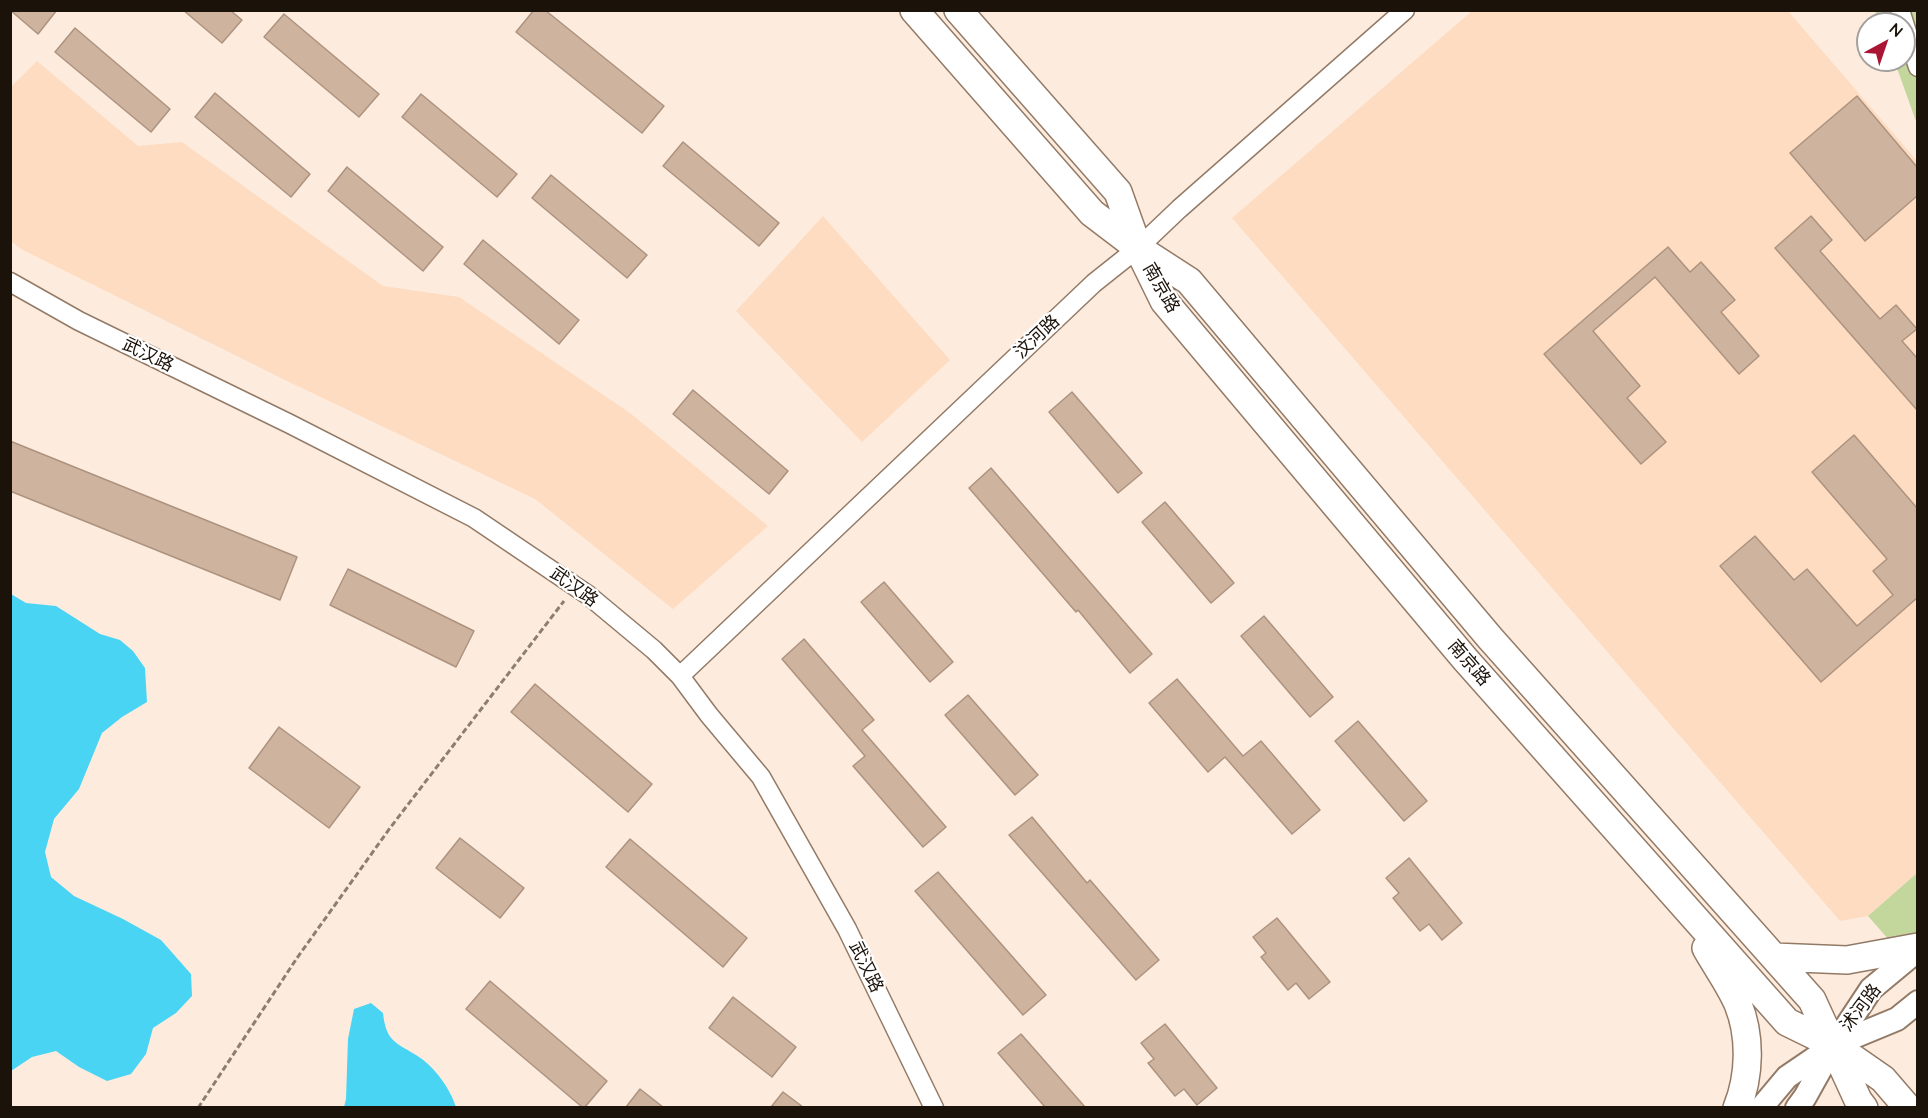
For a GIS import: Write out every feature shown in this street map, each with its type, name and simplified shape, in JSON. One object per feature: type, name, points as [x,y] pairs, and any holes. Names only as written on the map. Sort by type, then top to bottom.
[{"type":"highway","name":"南京路","points":[[914,10],[1092,213],[1138,248],[1189,280],[1490,638],[1812,1000],[1858,1101],[1864,1107]]},
{"type":"highway","name":"南京路","points":[[958,10],[1118,192],[1138,248],[1164,302],[1465,659],[1787,1022],[1834,1045],[1883,1079],[1908,1107]]},
{"type":"highway","points":[[1680,902],[1738,1005],[1748,1046],[1743,1093],[1737,1107]]},
{"type":"highway","points":[[1774,957],[1847,960],[1917,948]]},
{"type":"main road","name":"沭河路","points":[[1797,1107],[1871,989],[1917,948]]},
{"type":"main road","name":"沭河路","points":[[1761,1107],[1787,1077],[1834,1045],[1897,1019],[1917,1002]]},
{"type":"street","name":"汶河路","points":[[680,676],[1094,283],[1138,248],[1179,209],[1405,10]]},
{"type":"street","points":[[1900,10],[1917,67]]},
{"type":"street","name":"武汉路","points":[[10,282],[79,321],[290,424],[474,518],[588,595],[654,650],[680,676],[761,777],[848,928],[934,1107]]},
{"type":"path","points":[[198,1107],[297,958],[390,828],[564,601]]},
{"type":"shaded area","points":[[1472,11],[1788,11],[1917,161],[1917,873],[1868,916],[1840,921],[1232,218]]},
{"type":"shaded area","points":[[37,61],[138,146],[182,142],[383,286],[459,297],[630,413],[768,526],[673,609],[535,499],[287,381],[21,249],[11,241],[11,87]]},
{"type":"shaded area","points":[[823,216],[950,360],[862,442],[736,311]]},
{"type":"green space","points":[[1917,11],[1917,124],[1898,72],[1916,72],[1916,12],[1875,12]]},
{"type":"green space","points":[[1917,873],[1917,933],[1889,940],[1868,916]]},
{"type":"water","points":[[11,594],[26,603],[56,606],[100,634],[120,640],[133,651],[145,668],[147,702],[122,717],[102,733],[79,789],[54,819],[45,852],[51,877],[74,896],[161,940],[191,974],[192,996],[176,1013],[153,1028],[146,1054],[131,1074],[107,1081],[79,1067],[56,1051],[32,1057],[11,1071]]},
{"type":"water","points":[[371,1003],[383,1013],[386,1030],[393,1040],[429,1065],[450,1092],[456,1107],[344,1107],[348,1039],[354,1009]]},
{"type":"building","points":[[10,10],[57,10],[38,34]]},
{"type":"building","points":[[183,10],[230,10],[242,20],[222,43]]},
{"type":"building","points":[[534,10],[545,10],[664,106],[642,133],[516,32]]},
{"type":"building","points":[[284,14],[379,94],[359,117],[264,37]]},
{"type":"building","points":[[75,28],[170,109],[151,132],[55,52]]},
{"type":"building","points":[[215,93],[310,174],[291,197],[195,117]]},
{"type":"building","points":[[421,94],[517,174],[497,197],[402,117]]},
{"type":"building","points":[[1857,96],[1917,167],[1917,196],[1865,241],[1790,153]]},
{"type":"building","points":[[683,142],[779,223],[759,246],[663,166]]},
{"type":"building","points":[[347,167],[443,247],[423,271],[328,191]]},
{"type":"building","points":[[551,175],[647,255],[627,278],[532,198]]},
{"type":"building","points":[[1811,216],[1832,240],[1820,251],[1880,319],[1896,305],[1917,329],[1902,341],[1917,358],[1917,410],[1775,248]]},
{"type":"building","points":[[483,240],[579,320],[559,344],[464,264]]},
{"type":"building","points":[[1668,247],[1690,272],[1701,262],[1735,300],[1721,312],[1759,356],[1739,374],[1655,277],[1593,331],[1640,386],[1627,398],[1666,442],[1641,464],[1544,354]]},
{"type":"building","points":[[693,390],[788,471],[769,494],[673,414]]},
{"type":"building","points":[[1072,392],[1142,473],[1118,493],[1049,412]]},
{"type":"building","points":[[1854,435],[1917,508],[1917,598],[1821,682],[1720,566],[1755,536],[1794,580],[1807,569],[1857,626],[1893,595],[1873,571],[1887,559],[1812,472]]},
{"type":"building","points":[[10,441],[297,557],[280,600],[10,491]]},
{"type":"building","points":[[991,468],[1152,654],[1130,673],[1078,610],[1076,612],[969,488]]},
{"type":"building","points":[[1165,502],[1234,583],[1211,603],[1142,522]]},
{"type":"building","points":[[348,569],[474,631],[456,667],[330,605]]},
{"type":"building","points":[[884,582],[953,662],[930,682],[861,602]]},
{"type":"building","points":[[1264,616],[1333,697],[1310,717],[1241,636]]},
{"type":"building","points":[[804,639],[874,720],[862,730],[946,827],[923,847],[853,766],[865,756],[782,659]]},
{"type":"building","points":[[1177,679],[1243,756],[1261,741],[1320,810],[1292,834],[1225,757],[1208,772],[1149,703]]},
{"type":"building","points":[[535,684],[652,784],[628,812],[511,712]]},
{"type":"building","points":[[968,695],[1038,775],[1015,795],[945,715]]},
{"type":"building","points":[[1358,721],[1427,801],[1404,821],[1335,741]]},
{"type":"building","points":[[279,727],[360,787],[329,828],[249,768]]},
{"type":"building","points":[[1032,817],[1087,883],[1090,880],[1159,960],[1136,980],[1009,835]]},
{"type":"building","points":[[460,838],[524,888],[500,918],[436,868]]},
{"type":"building","points":[[630,839],[747,938],[723,967],[606,867]]},
{"type":"building","points":[[1409,858],[1462,923],[1442,940],[1429,924],[1420,931],[1393,898],[1399,893],[1386,878]]},
{"type":"building","points":[[938,872],[1046,995],[1023,1015],[915,891]]},
{"type":"building","points":[[1277,918],[1330,982],[1309,999],[1296,983],[1288,990],[1261,957],[1266,953],[1253,937]]},
{"type":"building","points":[[490,981],[607,1081],[585,1107],[582,1107],[466,1009]]},
{"type":"building","points":[[733,997],[796,1047],[772,1077],[709,1028]]},
{"type":"building","points":[[1165,1024],[1217,1088],[1197,1105],[1184,1089],[1175,1096],[1148,1063],[1154,1059],[1141,1043]]},
{"type":"building","points":[[1021,1034],[1085,1107],[1045,1107],[998,1053]]},
{"type":"building","points":[[640,1089],[663,1107],[626,1107]]},
{"type":"building","points":[[783,1092],[803,1107],[771,1107]]}]
